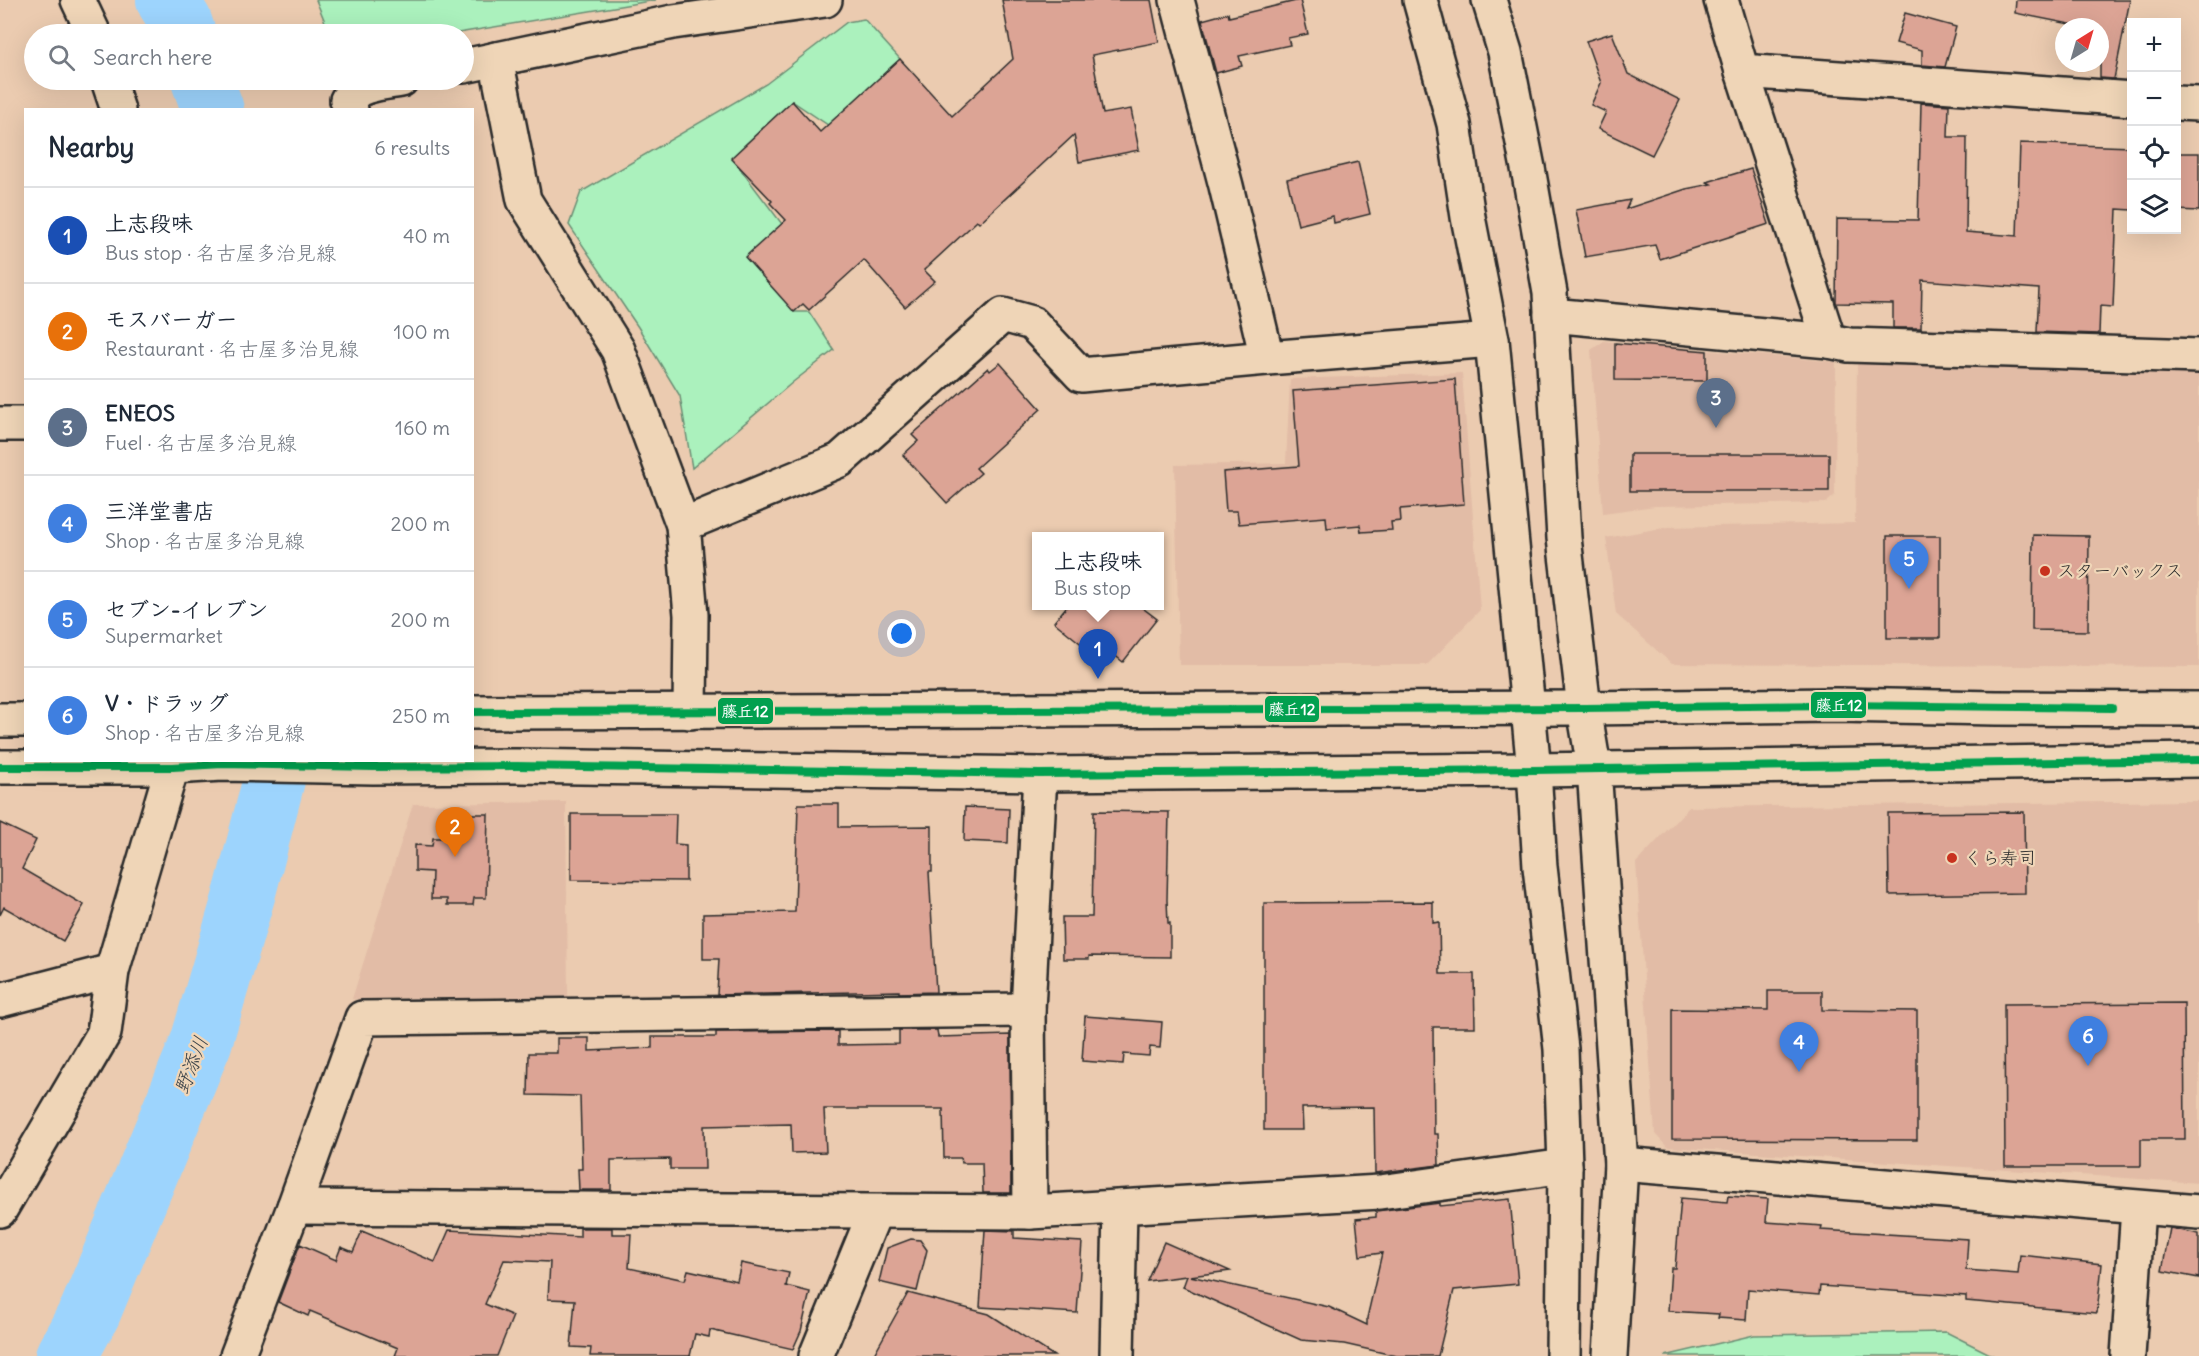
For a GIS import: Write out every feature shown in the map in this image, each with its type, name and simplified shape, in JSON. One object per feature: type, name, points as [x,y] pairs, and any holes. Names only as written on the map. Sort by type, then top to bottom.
[{"type":"street","points":[[78,0],[89,24]]},
{"type":"street","points":[[474,64],[673,22],[825,0]]},
{"type":"street","points":[[1177,0],[1226,186],[1267,358]]},
{"type":"street","points":[[1420,0],[1454,124],[1468,217],[1492,340],[1534,770],[1540,867],[1561,1049],[1565,1166],[1563,1356]]},
{"type":"street","points":[[1489,0],[1505,52],[1550,293],[1564,538],[1584,708],[1594,768],[1622,1164],[1610,1356]]},
{"type":"street","points":[[1721,0],[1828,341]]},
{"type":"street","points":[[496,59],[524,200],[618,350],[683,525],[691,615],[690,712]]},
{"type":"street","points":[[1742,71],[2127,99]]},
{"type":"street","points":[[111,90],[117,108]]},
{"type":"street","points":[[350,108],[347,100],[351,94],[359,90]]},
{"type":"street","points":[[2181,103],[2199,104]]},
{"type":"street","points":[[683,525],[840,460],[1002,315],[1032,323],[1081,375],[1492,340]]},
{"type":"street","points":[[1551,315],[1828,341],[1849,345],[2199,356]]},
{"type":"street","points":[[0,424],[24,424]]},
{"type":"street","points":[[474,712],[1836,705],[2199,709]]},
{"type":"street","points":[[0,720],[24,720]]},
{"type":"street","points":[[0,766],[222,764],[372,767],[517,766],[1040,774],[1534,770],[2199,760]]},
{"type":"street","points":[[0,1210],[104,1033],[112,971],[174,764]]},
{"type":"street","points":[[1030,1212],[1028,1010],[1040,774]]},
{"type":"street","points":[[0,1000],[112,971]]},
{"type":"street","points":[[237,1356],[362,1018],[1028,1010]]},
{"type":"street","points":[[1622,1164],[2199,1212]]},
{"type":"street","points":[[294,1207],[1030,1212],[1380,1192],[1565,1166]]},
{"type":"street","points":[[1117,1356],[1120,1207]]},
{"type":"street","points":[[2128,1356],[2138,1208]]},
{"type":"street","points":[[816,1356],[875,1212]]},
{"type":"shaded area","points":[[1604,341],[1836,362],[1835,495],[1826,503],[1655,506],[1603,513],[1591,350]]},
{"type":"shaded area","points":[[1857,364],[2199,372],[2199,667],[1672,664],[1616,614],[1606,538],[1667,527],[1855,523]]},
{"type":"shaded area","points":[[1462,373],[1480,610],[1427,665],[1179,665],[1175,465],[1286,463],[1290,379]]},
{"type":"shaded area","points":[[2199,801],[2199,1183],[1667,1147],[1655,1134],[1636,863],[1689,807]]},
{"type":"shaded area","points":[[566,802],[568,997],[352,999],[413,804]]},
{"type":"green space","points":[[316,0],[656,0],[474,30],[474,24],[326,24]]},
{"type":"green space","points":[[864,19],[900,59],[828,125],[792,101],[732,158],[782,224],[794,312],[809,312],[834,350],[692,468],[680,396],[638,327],[569,225],[581,192],[766,84],[847,22]]},
{"type":"green space","points":[[1946,1332],[1994,1356],[1665,1356],[1754,1335]]},
{"type":"building","points":[[1002,0],[1151,0],[1159,42],[1092,55],[1103,114],[1131,109],[1139,150],[1079,162],[1074,135],[979,223],[977,221],[924,270],[935,281],[905,307],[864,260],[809,310],[803,304],[794,312],[745,257],[786,220],[770,203],[772,201],[731,158],[792,101],[820,132],[900,59],[952,116],[1013,59]]},
{"type":"building","points":[[1300,0],[1308,34],[1288,38],[1290,45],[1239,56],[1242,66],[1216,73],[1202,20],[1228,13],[1229,17]]},
{"type":"building","points":[[2016,0],[2130,0],[2114,79],[2100,78],[2100,72],[2109,72],[2109,18],[2055,18],[2055,21],[2015,13]]},
{"type":"building","points":[[1905,13],[1956,27],[1945,67],[1922,65],[1922,50],[1896,43]]},
{"type":"building","points":[[1612,33],[1628,74],[1680,100],[1652,155],[1598,129],[1606,112],[1591,105],[1601,83],[1586,41]]},
{"type":"building","points":[[1921,103],[1949,105],[1948,137],[1967,137],[1966,232],[2017,236],[2020,143],[2127,147],[2127,210],[2117,209],[2113,307],[2100,306],[2099,334],[2037,332],[2039,289],[1922,280],[1921,328],[1893,328],[1893,304],[1836,303],[1837,219],[1918,220]]},
{"type":"building","points":[[2181,153],[2199,153],[2199,211],[2181,210]]},
{"type":"building","points":[[1358,162],[1370,214],[1334,223],[1333,216],[1298,225],[1287,179]]},
{"type":"building","points":[[1751,169],[1769,224],[1660,259],[1655,245],[1585,257],[1576,210],[1630,200],[1626,209],[1686,189],[1711,184],[1707,182]]},
{"type":"building","points":[[1615,343],[1707,351],[1707,381],[1615,380]]},
{"type":"building","points":[[1000,363],[1041,409],[976,468],[981,473],[947,503],[903,455],[918,441],[912,435],[988,368],[990,371]]},
{"type":"building","points":[[1455,379],[1464,504],[1400,509],[1401,521],[1391,522],[1392,530],[1361,532],[1360,525],[1327,528],[1326,517],[1239,524],[1237,511],[1226,511],[1223,472],[1299,466],[1293,391]]},
{"type":"building","points":[[1630,454],[1829,454],[1829,491],[1630,491]]},
{"type":"building","points":[[2033,535],[2089,536],[2088,631],[2032,630]]},
{"type":"building","points":[[1887,536],[1940,536],[1940,638],[1887,638]]},
{"type":"building","points":[[1064,610],[1145,610],[1157,619],[1123,662],[1113,654],[1105,663],[1054,622]]},
{"type":"building","points":[[798,804],[839,804],[839,827],[932,826],[932,872],[929,872],[936,992],[717,995],[719,959],[703,959],[703,914],[795,912]]},
{"type":"building","points":[[965,807],[1009,809],[1008,843],[964,841]]},
{"type":"building","points":[[1094,811],[1169,812],[1167,900],[1170,957],[1089,956],[1089,959],[1063,959],[1062,917],[1092,917]]},
{"type":"building","points":[[2024,812],[2025,893],[1889,895],[1888,813]]},
{"type":"building","points":[[445,814],[488,814],[486,898],[474,898],[473,905],[447,905],[447,899],[431,899],[432,872],[415,871],[415,845],[432,846],[433,838],[445,838]]},
{"type":"building","points":[[571,814],[676,814],[675,844],[686,845],[686,881],[571,880]]},
{"type":"building","points":[[0,823],[36,840],[22,869],[84,905],[63,941],[4,907],[0,915]]},
{"type":"building","points":[[1433,902],[1433,923],[1439,922],[1440,974],[1474,974],[1475,1027],[1433,1027],[1434,1134],[1438,1134],[1439,1165],[1375,1173],[1374,1107],[1302,1108],[1303,1130],[1264,1130],[1264,903]]},
{"type":"building","points":[[1768,991],[1822,991],[1822,1010],[1917,1011],[1917,1140],[1672,1139],[1672,1009],[1768,1010]]},
{"type":"building","points":[[2184,1003],[2185,1139],[2141,1139],[2141,1166],[2005,1166],[2004,1004]]},
{"type":"building","points":[[1085,1016],[1162,1022],[1160,1048],[1150,1047],[1149,1056],[1124,1054],[1123,1064],[1082,1061]]},
{"type":"building","points":[[899,1030],[937,1030],[938,1037],[1010,1035],[1011,1193],[983,1193],[982,1163],[962,1163],[961,1158],[944,1158],[943,1109],[824,1109],[826,1152],[792,1153],[791,1124],[704,1126],[705,1169],[670,1169],[670,1159],[611,1160],[611,1190],[579,1190],[578,1169],[582,1169],[580,1096],[528,1095],[529,1053],[557,1053],[557,1038],[589,1038],[589,1051],[652,1048],[652,1037],[716,1037],[716,1032],[838,1031],[838,1045],[899,1044]]},
{"type":"building","points":[[1728,1196],[1768,1199],[1766,1222],[1822,1226],[1821,1230],[1968,1239],[1966,1270],[2018,1274],[2020,1255],[2102,1264],[2097,1313],[1966,1301],[1966,1296],[1820,1286],[1819,1295],[1748,1289],[1746,1320],[1718,1318],[1719,1314],[1668,1311],[1671,1268],[1675,1268],[1681,1198],[1727,1202]]},
{"type":"building","points":[[1510,1199],[1518,1284],[1454,1290],[1438,1356],[1397,1356],[1344,1344],[1301,1340],[1183,1287],[1187,1276],[1147,1281],[1164,1242],[1230,1271],[1190,1276],[1329,1307],[1367,1325],[1382,1253],[1360,1256],[1356,1219],[1376,1217],[1376,1211],[1440,1203],[1440,1206]]},
{"type":"building","points":[[580,1228],[612,1228],[612,1234],[631,1234],[629,1268],[685,1280],[688,1270],[737,1281],[741,1263],[789,1273],[786,1286],[810,1292],[801,1331],[793,1349],[710,1330],[709,1337],[695,1334],[690,1356],[590,1356],[591,1348],[571,1347],[575,1300],[548,1299],[550,1262],[504,1260],[485,1304],[513,1316],[497,1356],[395,1356],[398,1348],[310,1311],[308,1316],[278,1302],[300,1244],[336,1260],[341,1247],[353,1252],[362,1231],[435,1262],[449,1230],[580,1237]]},
{"type":"building","points":[[2170,1228],[2199,1234],[2199,1278],[2162,1271]]},
{"type":"building","points":[[985,1230],[1014,1231],[1014,1238],[1082,1242],[1077,1313],[980,1307]]},
{"type":"building","points":[[911,1239],[920,1240],[927,1250],[917,1291],[879,1282],[887,1248]]},
{"type":"building","points":[[908,1293],[989,1314],[1054,1356],[873,1356]]},
{"type":"waterway","name":"野添川","points":[[167,0],[182,24]]},
{"type":"waterway","name":"野添川","points":[[206,90],[212,108]]},
{"type":"waterway","name":"野添川","points":[[66,1356],[90,1312],[201,1043],[245,892],[278,762]]},
{"type":"transit line","name":"藤丘12","points":[[474,712],[1836,705],[2112,708]]},
{"type":"transit line","name":"藤丘12","points":[[0,767],[173,767],[222,764],[1040,774],[1534,770],[2199,760]]},
{"type":"place","name":"ENEOS","points":[[1716,428]]},
{"type":"place","name":"スターバックス","points":[[2045,571]]},
{"type":"place","name":"セブン-イレブン","points":[[1909,589]]},
{"type":"place","name":"上志段味","points":[[1098,679]]},
{"type":"place","name":"モスバーガー","points":[[455,857]]},
{"type":"place","name":"くら寿司","points":[[1952,858]]},
{"type":"place","name":"V・ドラッグ","points":[[2088,1066]]},
{"type":"place","name":"三洋堂書店","points":[[1799,1072]]}]
